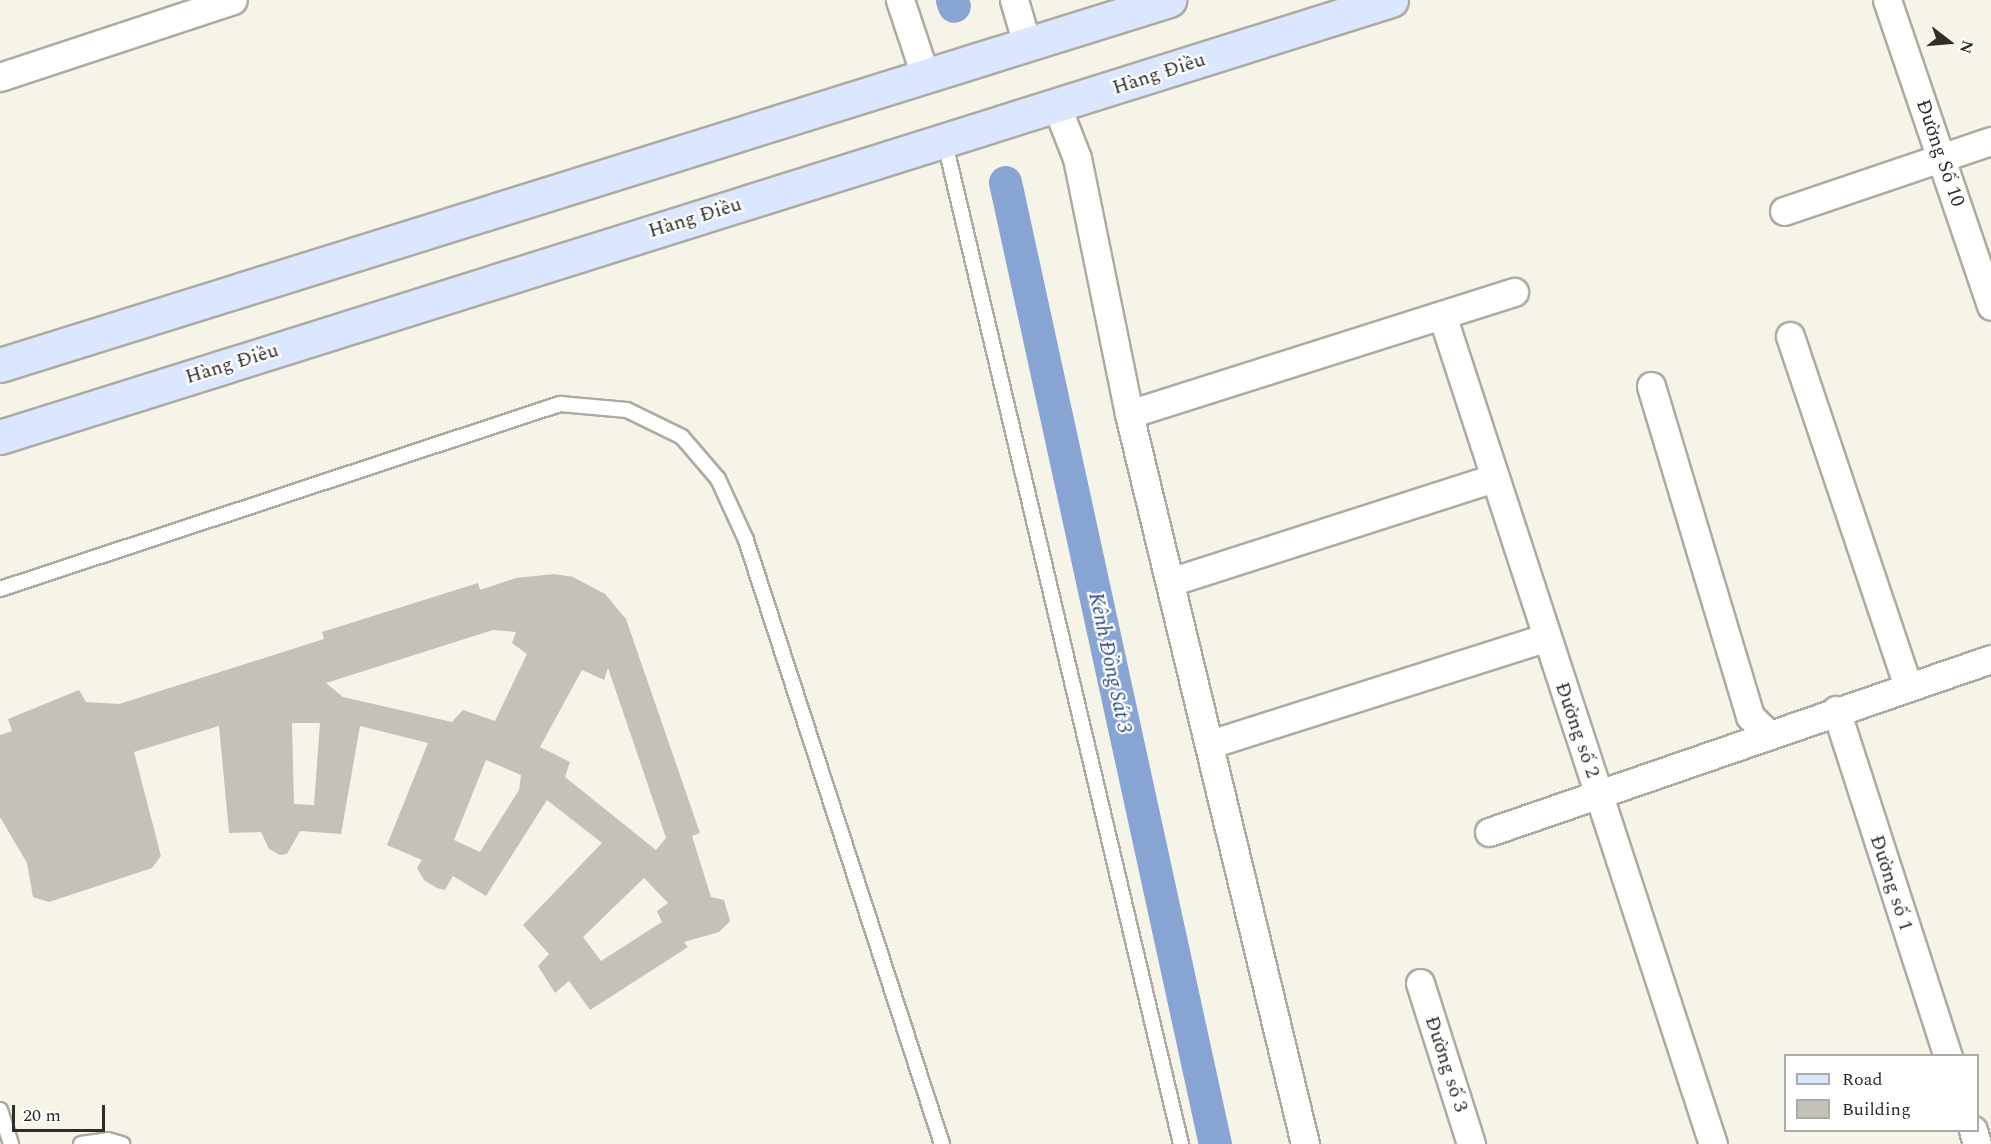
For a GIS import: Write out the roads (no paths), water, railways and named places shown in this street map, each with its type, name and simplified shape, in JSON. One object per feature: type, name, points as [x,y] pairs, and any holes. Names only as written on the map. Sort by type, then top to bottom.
[{"type":"main road","points":[[0,364],[1169,0]]},
{"type":"main road","name":"Hàng Điều","points":[[0,436],[944,139],[1057,107],[1391,0]]},
{"type":"street","points":[[0,77],[233,0]]},
{"type":"street","points":[[900,0],[925,75]]},
{"type":"street","points":[[1014,0],[1028,44]]},
{"type":"street","name":"Đường Số 10","points":[[1887,0],[1991,306]]},
{"type":"street","points":[[1057,107],[1077,158],[1129,414],[1282,1040],[1305,1144]]},
{"type":"street","points":[[1784,211],[1991,141]]},
{"type":"street","points":[[1129,414],[1514,292]]},
{"type":"street","name":"Đường số 2","points":[[1442,315],[1545,638],[1599,792],[1713,1144]]},
{"type":"street","points":[[1790,336],[1908,686]]},
{"type":"street","points":[[1651,386],[1750,716],[1767,733]]},
{"type":"street","points":[[1170,582],[1494,478]]},
{"type":"street","points":[[1210,744],[1545,638]]},
{"type":"street","points":[[1489,832],[1767,733],[1991,659]]},
{"type":"street","name":"Đường số 1","points":[[1836,710],[1947,1054]]},
{"type":"street","name":"Đường số 3","points":[[1420,983],[1471,1144]]},
{"type":"lane","points":[[944,139],[1181,1144]]},
{"type":"lane","points":[[0,589],[560,404],[627,410],[682,438],[718,479],[746,540],[942,1144]]},
{"type":"lane","points":[[0,1110],[12,1144]]},
{"type":"lane","points":[[81,1144],[108,1140],[122,1144]]},
{"type":"waterway","points":[[952,0],[954,6]]},
{"type":"waterway","name":"Kênh Đồng Sát 3","points":[[1005,182],[1215,1144]]}]
